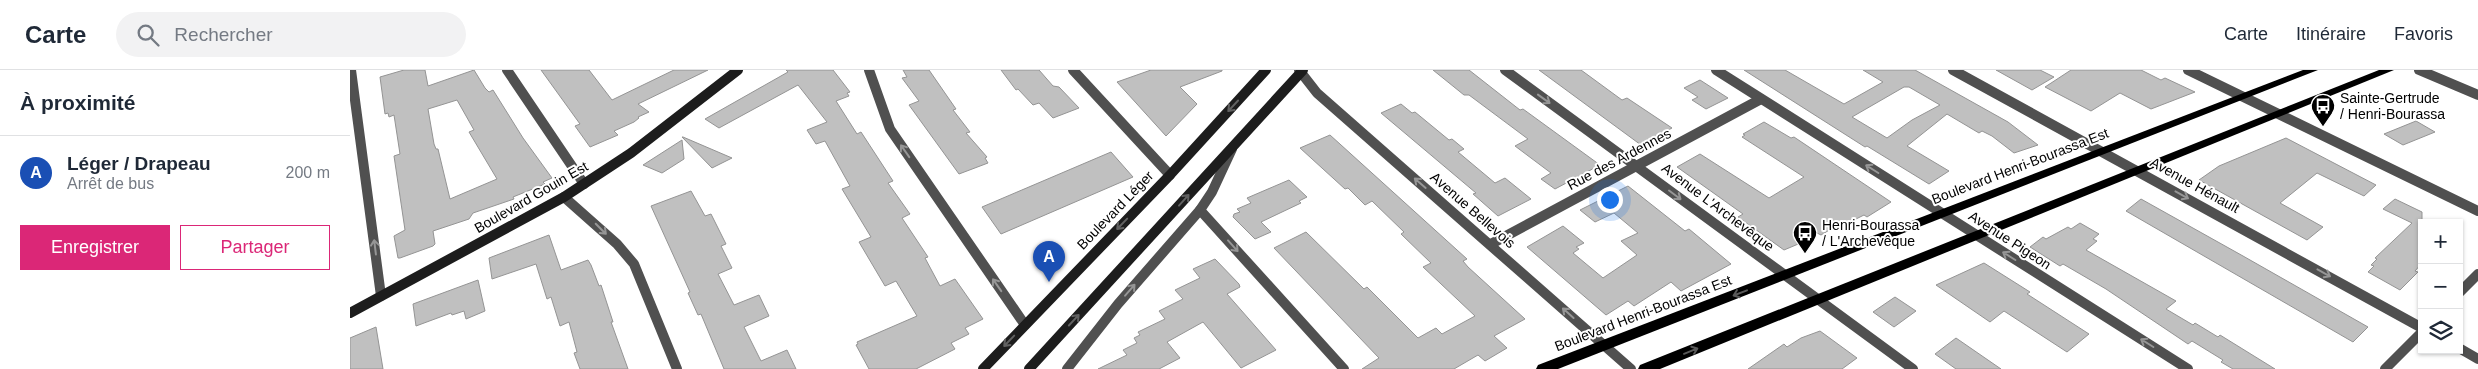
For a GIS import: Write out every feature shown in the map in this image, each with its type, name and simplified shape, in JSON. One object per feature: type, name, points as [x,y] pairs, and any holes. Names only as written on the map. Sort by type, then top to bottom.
[{"type":"main road","name":"Boulevard Gouin Est","points":[[350,313],[564,198],[631,153],[738,70]]},
{"type":"main road","name":"Boulevard Léger","points":[[983,369],[1170,174],[1266,70]]},
{"type":"main road","name":"Boulevard Henri-Bourassa Est","points":[[1543,369],[2313,70]]},
{"type":"main road","points":[[1645,369],[2389,70]]},
{"type":"main road","points":[[1029,369],[1301,71]]},
{"type":"street","points":[[351,70],[353,111],[381,296]]},
{"type":"street","points":[[507,70],[584,184]]},
{"type":"street","points":[[869,70],[890,129],[1025,325]]},
{"type":"street","points":[[1073,70],[1170,174]]},
{"type":"street","name":"Avenue L'Archevêque","points":[[1505,70],[1913,369]]},
{"type":"street","name":"Avenue Pigeon","points":[[1716,70],[2188,369]]},
{"type":"street","name":"Avenue Hénault","points":[[1953,70],[2140,171],[2418,326]]},
{"type":"street","points":[[2188,70],[2478,212]]},
{"type":"street","points":[[2419,70],[2478,96]]},
{"type":"street","name":"Avenue Bellevois","points":[[1301,71],[1317,93],[1631,369]]},
{"type":"street","name":"Rue des Ardennes","points":[[1490,244],[1761,99]]},
{"type":"street","points":[[1067,369],[1118,304],[1200,210],[1212,192],[1234,143]]},
{"type":"street","points":[[564,198],[597,225],[630,259],[677,369]]},
{"type":"street","points":[[1200,210],[1344,369]]},
{"type":"street","points":[[2463,289],[2478,274]]},
{"type":"street","points":[[2385,369],[2418,336]]},
{"type":"street","points":[[2463,350],[2478,359]]},
{"type":"building","points":[[404,70],[425,70],[428,86],[474,70],[485,88],[489,92],[493,90],[523,138],[552,178],[543,182],[545,184],[513,197],[514,199],[473,213],[469,219],[433,231],[435,244],[433,246],[398,258],[394,236],[405,230],[394,156],[400,154],[394,115],[389,117],[388,113],[385,114],[380,77]],"holes":[[[457,100],[474,130],[469,132],[497,179],[450,199],[438,149],[436,149],[434,144],[428,109]]]},
{"type":"building","points":[[541,70],[589,70],[612,100],[674,70],[708,70],[638,104],[649,112],[638,117],[634,122],[614,131],[618,135],[590,147],[575,126],[580,124]]},
{"type":"building","points":[[786,70],[833,70],[850,92],[847,93],[849,96],[836,101],[857,134],[861,132],[893,181],[888,183],[910,214],[902,218],[928,257],[925,258],[940,286],[955,279],[983,319],[965,328],[969,334],[951,343],[955,349],[916,369],[869,369],[856,345],[858,344],[857,342],[917,316],[896,281],[885,286],[859,242],[871,237],[842,189],[850,186],[825,141],[816,144],[807,130],[827,122],[798,85],[719,128],[705,119],[788,72]]},
{"type":"building","points":[[903,70],[929,70],[956,109],[953,110],[970,132],[966,133],[987,157],[985,158],[988,163],[959,174],[909,105],[919,101],[902,78],[907,77]]},
{"type":"building","points":[[1001,70],[1039,70],[1053,86],[1059,87],[1079,108],[1053,118],[1039,103],[1033,105],[1018,89],[1016,90]]},
{"type":"building","points":[[1151,70],[1222,71],[1180,87],[1197,104],[1166,136],[1117,82]]},
{"type":"building","points":[[1433,70],[1469,70],[1520,110],[1523,109],[1600,165],[1555,189],[1541,179],[1551,173],[1515,146],[1528,139],[1469,95],[1464,95]]},
{"type":"building","points":[[1539,70],[1581,70],[1622,100],[1627,98],[1672,128],[1641,145]]},
{"type":"building","points":[[1744,70],[1785,70],[1844,104],[1883,82],[1863,70],[1915,70],[2008,122],[2038,145],[2014,153],[1992,136],[1982,131],[1979,133],[1947,114],[1907,146],[1949,171],[1929,184],[1867,146],[1865,147]],"holes":[[[1904,87],[1909,87],[1940,105],[1912,120],[1887,138],[1852,117]]]},
{"type":"building","points":[[1996,70],[2040,70],[2054,77],[2032,90]]},
{"type":"building","points":[[2071,70],[2141,70],[2161,80],[2165,78],[2195,92],[2151,109],[2120,93],[2091,111],[2045,87]]},
{"type":"building","points":[[1700,80],[1728,98],[1706,109],[1692,100],[1698,97],[1684,88]]},
{"type":"building","points":[[1401,104],[1412,113],[1415,112],[1449,140],[1452,139],[1464,149],[1458,152],[1495,183],[1505,178],[1531,199],[1498,216],[1473,194],[1476,193],[1381,113]]},
{"type":"building","points":[[2416,121],[2435,132],[2403,145],[2384,134]]},
{"type":"building","points":[[1764,122],[1791,138],[1794,137],[1891,202],[1867,217],[1864,215],[1844,225],[1841,223],[1821,235],[1817,233],[1803,242],[1784,250],[1738,217],[1743,214],[1677,167],[1700,154],[1769,198],[1804,177],[1742,137],[1745,135],[1743,134]]},
{"type":"building","points":[[1330,135],[1467,259],[1463,261],[1468,267],[1525,319],[1494,336],[1507,348],[1485,361],[1478,355],[1454,369],[1362,369],[1379,358],[1274,248],[1306,232],[1364,289],[1367,287],[1418,338],[1436,328],[1442,334],[1475,316],[1423,267],[1431,263],[1401,234],[1404,232],[1372,201],[1365,205],[1348,188],[1345,189],[1300,148]]},
{"type":"building","points":[[683,137],[732,158],[712,168]]},
{"type":"building","points":[[2286,138],[2376,185],[2364,196],[2317,173],[2280,203],[2323,227],[2307,240],[2199,180],[2219,166]]},
{"type":"building","points":[[682,140],[684,159],[662,173],[643,165]]},
{"type":"building","points":[[1111,152],[1133,177],[1001,234],[982,207]]},
{"type":"building","points":[[1289,180],[1307,197],[1299,201],[1301,203],[1261,222],[1271,232],[1255,239],[1233,217],[1234,214],[1240,212],[1237,209],[1251,203],[1247,198]]},
{"type":"building","points":[[1628,186],[1685,231],[1689,229],[1731,264],[1681,291],[1671,282],[1634,306],[1628,301],[1606,315],[1527,247],[1563,226],[1584,243],[1576,247],[1579,249],[1573,253],[1603,278],[1637,255],[1621,241],[1638,233],[1614,213],[1595,222],[1580,210]]},
{"type":"building","points":[[691,191],[705,216],[711,214],[726,244],[721,246],[732,268],[718,274],[734,305],[759,295],[769,316],[744,327],[761,361],[787,350],[796,369],[724,369],[701,314],[698,315],[688,293],[690,292],[651,206]]},
{"type":"building","points":[[2141,199],[2368,327],[2353,342],[2126,211]]},
{"type":"building","points":[[2395,199],[2422,212],[2422,219],[2418,219],[2418,268],[2415,271],[2418,272],[2400,290],[2368,272],[2374,266],[2371,265],[2377,259],[2375,258],[2412,223],[2383,209]]},
{"type":"building","points":[[2080,223],[2099,234],[2093,239],[2097,241],[2086,250],[2176,301],[2166,309],[2193,325],[2195,323],[2218,337],[2220,335],[2275,369],[2233,369],[2221,362],[2223,360],[2192,341],[2188,344],[2106,289],[2063,264],[2060,266],[2030,247],[2043,237],[2046,239],[2068,227],[2071,229]]},
{"type":"building","points":[[549,235],[561,270],[588,260],[591,265],[599,286],[601,285],[613,322],[611,322],[628,369],[580,369],[574,353],[577,352],[569,322],[560,326],[551,297],[547,299],[536,264],[492,279],[489,258]]},
{"type":"building","points":[[1215,259],[1239,284],[1240,287],[1227,294],[1276,350],[1241,368],[1203,322],[1167,342],[1180,358],[1159,369],[1098,369],[1127,355],[1123,350],[1137,343],[1134,338],[1140,335],[1138,332],[1165,319],[1159,311],[1183,299],[1175,290],[1200,278],[1193,269]]},
{"type":"building","points":[[1984,263],[2030,292],[2027,294],[2089,334],[2067,352],[2004,311],[1990,322],[1936,285]]},
{"type":"building","points":[[478,280],[485,311],[466,319],[464,311],[452,315],[451,313],[416,326],[413,304]]},
{"type":"building","points":[[1895,297],[1916,311],[1894,327],[1873,312]]},
{"type":"building","points":[[376,327],[383,369],[350,369],[350,338]]},
{"type":"building","points":[[1820,331],[1857,358],[1842,369],[1748,369],[1784,344],[1787,347],[1801,338]]},
{"type":"building","points":[[1956,338],[2001,369],[1956,369],[1935,354]]},
{"type":"place","name":"Sainte-Gertrude / Henri-Bourassa","points":[[2323,127]]},
{"type":"place","name":"Henri-Bourassa / L'Archevêque","points":[[1805,254]]},
{"type":"place","name":"Léger / Drapeau","points":[[1049,282]]}]
